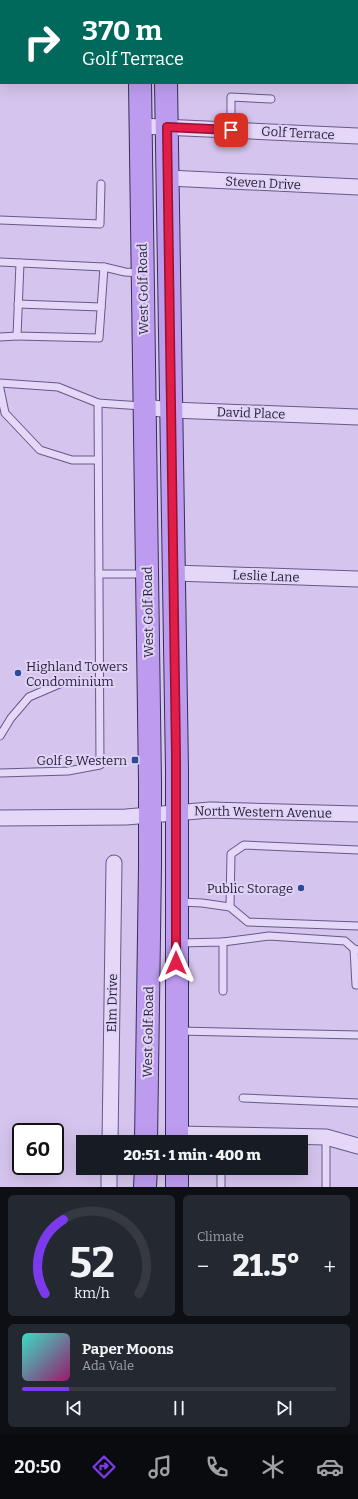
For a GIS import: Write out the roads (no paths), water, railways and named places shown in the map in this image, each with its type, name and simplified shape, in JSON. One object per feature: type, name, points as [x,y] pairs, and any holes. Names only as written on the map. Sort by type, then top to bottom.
[{"type":"main road","name":"West Golf Road","points":[[140,84],[150,815],[146,1135]]},
{"type":"main road","name":"West Golf Road","points":[[166,84],[177,812],[177,1135]]},
{"type":"main road","points":[[146,1175],[146,1187]]},
{"type":"main road","points":[[177,1175],[177,1187]]},
{"type":"street","name":"Golf Terrace","points":[[140,126],[358,136]]},
{"type":"street","name":"Steven Drive","points":[[168,178],[358,187]]},
{"type":"street","name":"David Place","points":[[144,406],[171,410],[358,417]]},
{"type":"street","name":"Leslie Lane","points":[[174,574],[358,579]]},
{"type":"street","name":"North Western Avenue","points":[[0,818],[100,818],[214,810],[358,814]]},
{"type":"street","name":"Elm Drive","points":[[110,1135],[114,863]]},
{"type":"street","points":[[308,1136],[326,1136],[358,1146]]},
{"type":"street","points":[[109,1175],[109,1187]]},
{"type":"lane","points":[[231,130],[231,97],[271,99]]},
{"type":"lane","points":[[0,220],[100,224],[101,184]]},
{"type":"lane","points":[[0,262],[104,267],[125,272],[143,273]]},
{"type":"lane","points":[[17,336],[20,263]]},
{"type":"lane","points":[[0,337],[99,338],[104,267]]},
{"type":"lane","points":[[18,304],[101,307]]},
{"type":"lane","points":[[0,383],[58,387],[98,403],[144,406]]},
{"type":"lane","points":[[0,388],[5,413],[40,450],[72,460],[98,460]]},
{"type":"lane","points":[[0,772],[68,771],[100,765],[98,403]]},
{"type":"lane","points":[[99,574],[147,574]]},
{"type":"lane","points":[[0,736],[10,718],[29,697],[64,682],[100,683]]},
{"type":"lane","points":[[230,907],[231,854],[244,845],[358,850]]},
{"type":"lane","points":[[177,902],[202,903],[230,907],[248,922],[358,926]]},
{"type":"lane","points":[[176,942],[223,942],[269,936],[345,941],[356,950],[356,985],[358,985]]},
{"type":"lane","points":[[223,942],[223,991]]},
{"type":"lane","points":[[177,1031],[358,1035]]},
{"type":"lane","points":[[243,1098],[358,1103]]},
{"type":"lane","points":[[326,1136],[326,1187]]},
{"type":"lane","points":[[221,1175],[221,1187]]},
{"type":"place","name":"Highland Towers Condominium","points":[[18,673]]},
{"type":"place","name":"Golf & Western","points":[[135,760]]},
{"type":"place","name":"Public Storage","points":[[301,888]]}]
